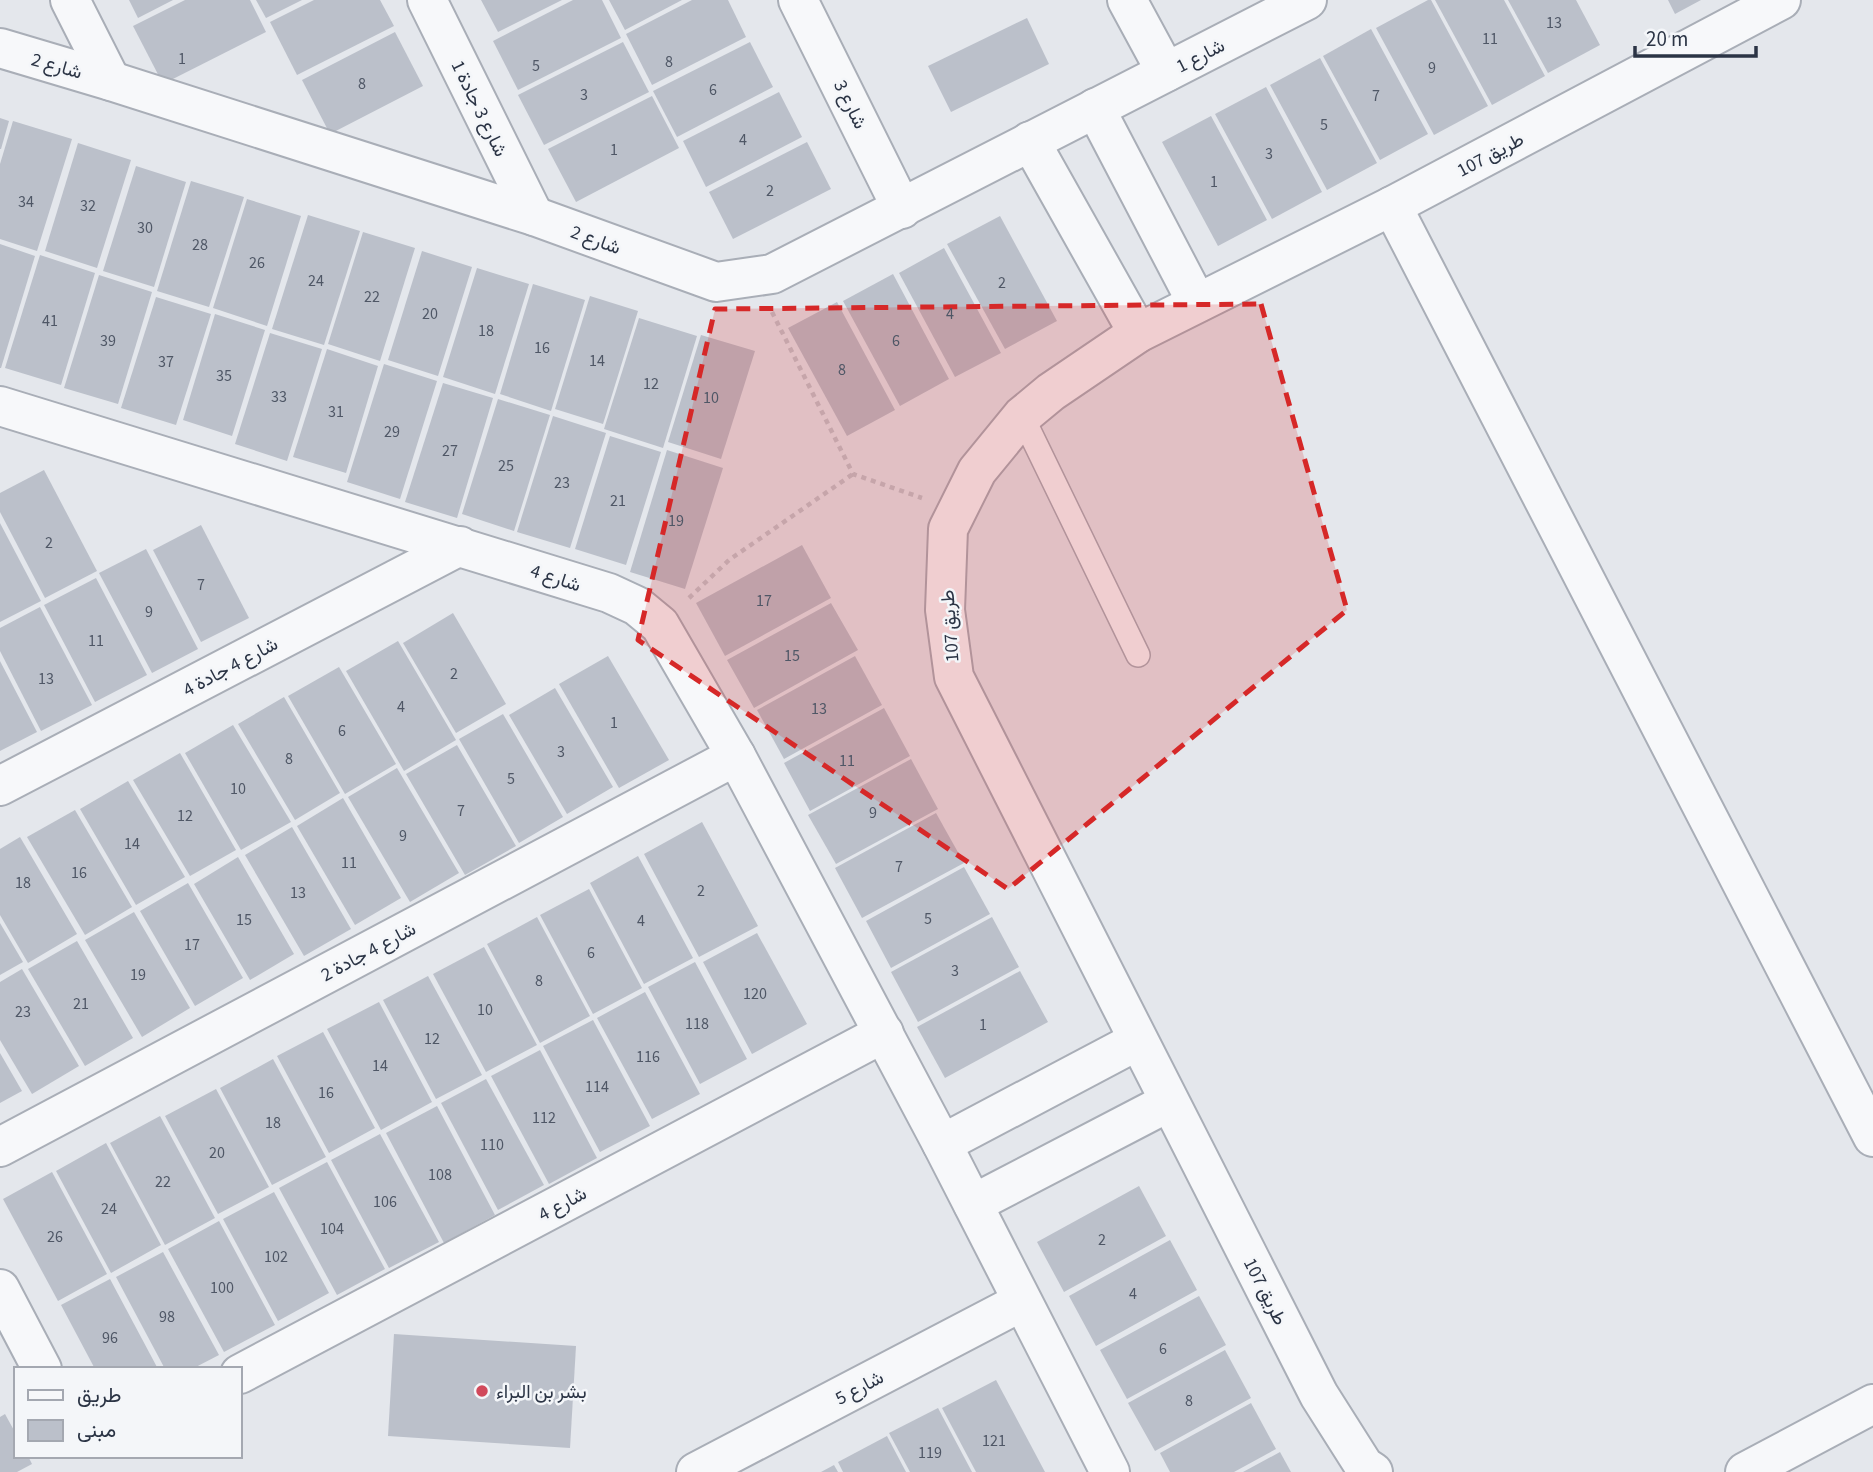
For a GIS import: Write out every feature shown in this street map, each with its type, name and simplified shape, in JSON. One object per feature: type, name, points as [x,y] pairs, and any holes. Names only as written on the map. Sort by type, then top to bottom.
[{"type":"street","points":[[70,0],[111,81]]},
{"type":"street","name":"شارع 3 جادة 1","points":[[427,0],[534,216]]},
{"type":"street","name":"شارع 3","points":[[798,0],[902,209]]},
{"type":"street","name":"شارع 1","points":[[1127,0],[1166,72],[1307,0]]},
{"type":"street","name":"طريق 107","points":[[1373,1472],[1364,1466],[1319,1395],[954,677],[945,610],[947,529],[977,471],[1022,416],[1062,384],[1138,333],[1392,206],[1781,0]]},
{"type":"street","name":"شارع 2","points":[[0,48],[534,216],[716,282],[772,274],[1166,72]]},
{"type":"street","points":[[1095,108],[1197,303]]},
{"type":"street","points":[[1030,141],[1138,333]]},
{"type":"street","points":[[1392,206],[1873,1137]]},
{"type":"street","name":"شارع 4","points":[[8,415],[460,547],[609,593],[637,606],[660,625],[736,756],[973,1204]]},
{"type":"street","name":"شارع 4 جادة 4","points":[[0,786],[460,547]]},
{"type":"street","name":"شارع 4 جادة 2","points":[[0,1147],[736,756]]},
{"type":"street","name":"شارع 4","points":[[242,1373],[884,1033]]},
{"type":"street","points":[[942,1144],[1137,1041]]},
{"type":"street","points":[[1110,1472],[973,1204],[1169,1102]]},
{"type":"street","points":[[0,1289],[41,1367]]},
{"type":"street","name":"شارع 5","points":[[695,1472],[1021,1302]]},
{"type":"street","points":[[1745,1472],[1801,1459],[1873,1404]]},
{"type":"lane","points":[[1022,416],[1138,654]]},
{"type":"path","points":[[754,277],[853,474],[957,510]]},
{"type":"path","points":[[660,625],[729,560],[853,474]]},
{"type":"highlighted area","points":[[1261,304],[1347,610],[1008,889],[638,640],[715,309]]},
{"type":"building","points":[[129,0],[173,0],[138,18]]},
{"type":"building","points":[[185,0],[250,0],[266,32],[163,84],[133,26]]},
{"type":"building","points":[[256,0],[302,0],[266,18]]},
{"type":"building","points":[[314,0],[380,0],[394,26],[297,75],[270,22]]},
{"type":"building","points":[[481,0],[562,0],[498,32]]},
{"type":"building","points":[[573,0],[602,0],[621,38],[518,90],[493,41]]},
{"type":"building","points":[[609,0],[682,0],[625,30]]},
{"type":"building","points":[[692,0],[728,0],[746,37],[652,85],[626,34]]},
{"type":"building","points":[[1431,0],[1488,106],[1434,135],[1376,28]]},
{"type":"building","points":[[1435,0],[1504,0],[1545,76],[1492,105]]},
{"type":"building","points":[[1508,0],[1576,0],[1600,45],[1548,73]]},
{"type":"building","points":[[1668,0],[1701,0],[1675,14]]},
{"type":"building","points":[[1027,18],[1049,64],[951,112],[928,66]]},
{"type":"building","points":[[1371,29],[1428,134],[1380,160],[1323,56]]},
{"type":"building","points":[[395,32],[423,86],[330,134],[302,80]]},
{"type":"building","points":[[623,42],[649,92],[544,145],[518,95]]},
{"type":"building","points":[[750,42],[773,87],[677,137],[653,91]]},
{"type":"building","points":[[1320,58],[1377,163],[1327,190],[1270,85]]},
{"type":"building","points":[[1266,87],[1322,192],[1272,219],[1215,114]]},
{"type":"building","points":[[779,92],[802,137],[706,187],[683,141]]},
{"type":"building","points":[[652,96],[679,148],[576,202],[548,149]]},
{"type":"building","points":[[1211,116],[1267,220],[1218,246],[1162,142]]},
{"type":"building","points":[[0,118],[9,121],[1,149],[0,149]]},
{"type":"building","points":[[13,121],[72,139],[37,251],[0,239],[0,164]]},
{"type":"building","points":[[807,142],[831,189],[733,239],[709,192]]},
{"type":"building","points":[[78,143],[131,160],[97,268],[45,251]]},
{"type":"building","points":[[136,166],[186,182],[154,287],[103,271]]},
{"type":"building","points":[[191,181],[244,197],[209,307],[157,291]]},
{"type":"building","points":[[247,199],[301,216],[267,326],[213,308]]},
{"type":"building","points":[[308,215],[360,231],[324,345],[272,329]]},
{"type":"building","points":[[1000,216],[1057,321],[1005,349],[947,244]]},
{"type":"building","points":[[363,232],[415,248],[380,361],[328,344]]},
{"type":"building","points":[[0,244],[35,256],[1,368],[0,368]]},
{"type":"building","points":[[944,248],[1001,353],[955,377],[899,273]]},
{"type":"building","points":[[422,251],[472,267],[438,376],[388,360]]},
{"type":"building","points":[[40,255],[95,273],[61,385],[5,368]]},
{"type":"building","points":[[477,268],[529,284],[495,394],[443,377]]},
{"type":"building","points":[[893,274],[949,379],[900,406],[843,301]]},
{"type":"building","points":[[99,275],[152,292],[118,404],[64,388]]},
{"type":"building","points":[[533,284],[585,300],[551,411],[500,394]]},
{"type":"building","points":[[590,296],[638,311],[603,424],[555,409]]},
{"type":"building","points":[[156,297],[211,314],[176,425],[121,408]]},
{"type":"building","points":[[837,302],[895,410],[847,436],[788,328]]},
{"type":"building","points":[[215,314],[265,330],[232,436],[183,420]]},
{"type":"building","points":[[639,318],[697,336],[663,448],[604,429]]},
{"type":"building","points":[[270,333],[322,349],[287,461],[235,444]]},
{"type":"building","points":[[701,335],[755,351],[721,459],[668,442]]},
{"type":"building","points":[[327,349],[378,366],[346,473],[293,457]]},
{"type":"building","points":[[384,364],[437,381],[400,499],[347,482]]},
{"type":"building","points":[[443,383],[493,398],[457,518],[405,502]]},
{"type":"building","points":[[498,399],[550,415],[514,531],[462,514]]},
{"type":"building","points":[[553,416],[606,433],[570,548],[517,532]]},
{"type":"building","points":[[610,436],[661,452],[626,565],[575,549]]},
{"type":"building","points":[[667,450],[723,468],[685,589],[630,572]]},
{"type":"building","points":[[44,470],[97,571],[45,598],[0,512],[0,493]]},
{"type":"building","points":[[0,523],[41,601],[0,622]]},
{"type":"building","points":[[201,525],[249,618],[201,642],[153,550]]},
{"type":"building","points":[[802,545],[831,598],[725,656],[696,603]]},
{"type":"building","points":[[146,549],[198,649],[152,673],[99,573]]},
{"type":"building","points":[[96,578],[147,675],[95,702],[44,605]]},
{"type":"building","points":[[831,603],[858,650],[754,708],[727,660]]},
{"type":"building","points":[[40,607],[92,705],[41,731],[0,651],[0,628]]},
{"type":"building","points":[[453,613],[506,704],[456,733],[403,643]]},
{"type":"building","points":[[398,641],[456,740],[404,771],[346,671]]},
{"type":"building","points":[[608,656],[669,760],[619,788],[559,684]]},
{"type":"building","points":[[855,656],[882,705],[784,759],[757,710]]},
{"type":"building","points":[[0,661],[37,732],[0,751]]},
{"type":"building","points":[[339,667],[396,764],[345,794],[288,696]]},
{"type":"building","points":[[555,688],[613,787],[567,814],[509,715]]},
{"type":"building","points":[[284,697],[340,793],[295,820],[238,724]]},
{"type":"building","points":[[884,708],[910,756],[810,811],[784,763]]},
{"type":"building","points":[[503,714],[563,817],[519,843],[459,739]]},
{"type":"building","points":[[233,725],[291,822],[241,850],[185,753]]},
{"type":"building","points":[[457,745],[516,846],[465,875],[406,774]]},
{"type":"building","points":[[180,753],[236,850],[190,876],[133,780]]},
{"type":"building","points":[[911,759],[938,809],[836,864],[808,815]]},
{"type":"building","points":[[397,768],[459,873],[410,902],[348,797]]},
{"type":"building","points":[[128,781],[185,877],[136,905],[80,809]]},
{"type":"building","points":[[343,798],[401,898],[355,925],[297,826]]},
{"type":"building","points":[[75,810],[132,907],[85,935],[27,837]]},
{"type":"building","points":[[936,813],[964,863],[862,918],[835,868]]},
{"type":"building","points":[[702,822],[758,926],[699,957],[644,854]]},
{"type":"building","points":[[292,827],[351,929],[304,956],[245,855]]},
{"type":"building","points":[[20,837],[77,934],[28,963],[0,915],[0,849]]},
{"type":"building","points":[[638,856],[693,958],[644,984],[590,883]]},
{"type":"building","points":[[238,857],[294,954],[250,980],[194,884]]},
{"type":"building","points":[[964,867],[990,914],[891,968],[866,921]]},
{"type":"building","points":[[188,883],[243,978],[195,1006],[140,911]]},
{"type":"building","points":[[589,889],[642,988],[593,1014],[540,915]]},
{"type":"building","points":[[134,912],[190,1008],[142,1037],[85,940]]},
{"type":"building","points":[[537,917],[590,1016],[540,1043],[487,944]]},
{"type":"building","points":[[992,917],[1019,967],[918,1022],[891,972]]},
{"type":"building","points":[[0,923],[23,962],[0,975]]},
{"type":"building","points":[[757,933],[807,1024],[752,1054],[703,962]]},
{"type":"building","points":[[77,941],[133,1038],[85,1066],[28,969]]},
{"type":"building","points":[[484,947],[537,1045],[486,1072],[433,974]]},
{"type":"building","points":[[695,962],[747,1059],[700,1084],[648,987]]},
{"type":"building","points":[[22,969],[79,1066],[32,1094],[0,1040],[0,982]]},
{"type":"building","points":[[1020,971],[1048,1022],[945,1078],[917,1027]]},
{"type":"building","points":[[428,976],[482,1075],[436,1099],[383,1000]]},
{"type":"building","points":[[645,992],[700,1094],[652,1119],[597,1018]]},
{"type":"building","points":[[379,1002],[432,1102],[381,1130],[327,1029]]},
{"type":"building","points":[[593,1020],[650,1126],[600,1152],[543,1046]]},
{"type":"building","points":[[323,1032],[375,1128],[329,1153],[277,1056]]},
{"type":"building","points":[[540,1050],[597,1158],[549,1184],[491,1076]]},
{"type":"building","points":[[0,1053],[22,1091],[0,1103]]},
{"type":"building","points":[[273,1059],[326,1157],[272,1185],[220,1088]]},
{"type":"building","points":[[486,1079],[544,1185],[498,1210],[441,1103]]},
{"type":"building","points":[[216,1089],[269,1187],[218,1214],[165,1116]]},
{"type":"building","points":[[437,1106],[495,1215],[444,1243],[386,1133]]},
{"type":"building","points":[[160,1116],[215,1218],[165,1245],[110,1143]]},
{"type":"building","points":[[380,1134],[439,1242],[389,1268],[331,1160]]},
{"type":"building","points":[[106,1143],[161,1245],[111,1273],[56,1171]]},
{"type":"building","points":[[327,1162],[385,1269],[337,1295],[279,1188]]},
{"type":"building","points":[[52,1172],[107,1274],[58,1301],[3,1199]]},
{"type":"building","points":[[1139,1186],[1166,1236],[1064,1292],[1037,1242]]},
{"type":"building","points":[[274,1192],[329,1293],[278,1321],[223,1219]]},
{"type":"building","points":[[219,1221],[275,1325],[224,1352],[168,1249]]},
{"type":"building","points":[[1170,1240],[1197,1290],[1096,1346],[1069,1296]]},
{"type":"building","points":[[163,1252],[219,1355],[196,1367],[164,1367],[116,1277]]},
{"type":"building","points":[[110,1279],[157,1367],[94,1367],[61,1305]]},
{"type":"building","points":[[1199,1296],[1226,1345],[1127,1399],[1100,1350]]},
{"type":"building","name":"بشر بن البراء","points":[[394,1334],[576,1346],[570,1448],[388,1436]]},
{"type":"building","points":[[1225,1350],[1251,1398],[1155,1451],[1128,1403]]},
{"type":"building","points":[[996,1380],[1045,1472],[976,1472],[942,1408]]},
{"type":"building","points":[[1251,1403],[1276,1449],[1234,1472],[1170,1472],[1160,1453]]},
{"type":"building","points":[[938,1408],[972,1472],[910,1472],[889,1433]]},
{"type":"building","points":[[5,1414],[14,1430],[14,1458],[29,1458],[32,1464],[17,1472],[0,1472],[0,1417]]},
{"type":"building","points":[[887,1436],[906,1472],[843,1472],[838,1462]]},
{"type":"building","points":[[1280,1452],[1291,1472],[1243,1472]]},
{"type":"building","points":[[834,1465],[838,1472],[821,1472]]},
{"type":"place","name":"بشر بن البراء","points":[[482,1391]]}]
